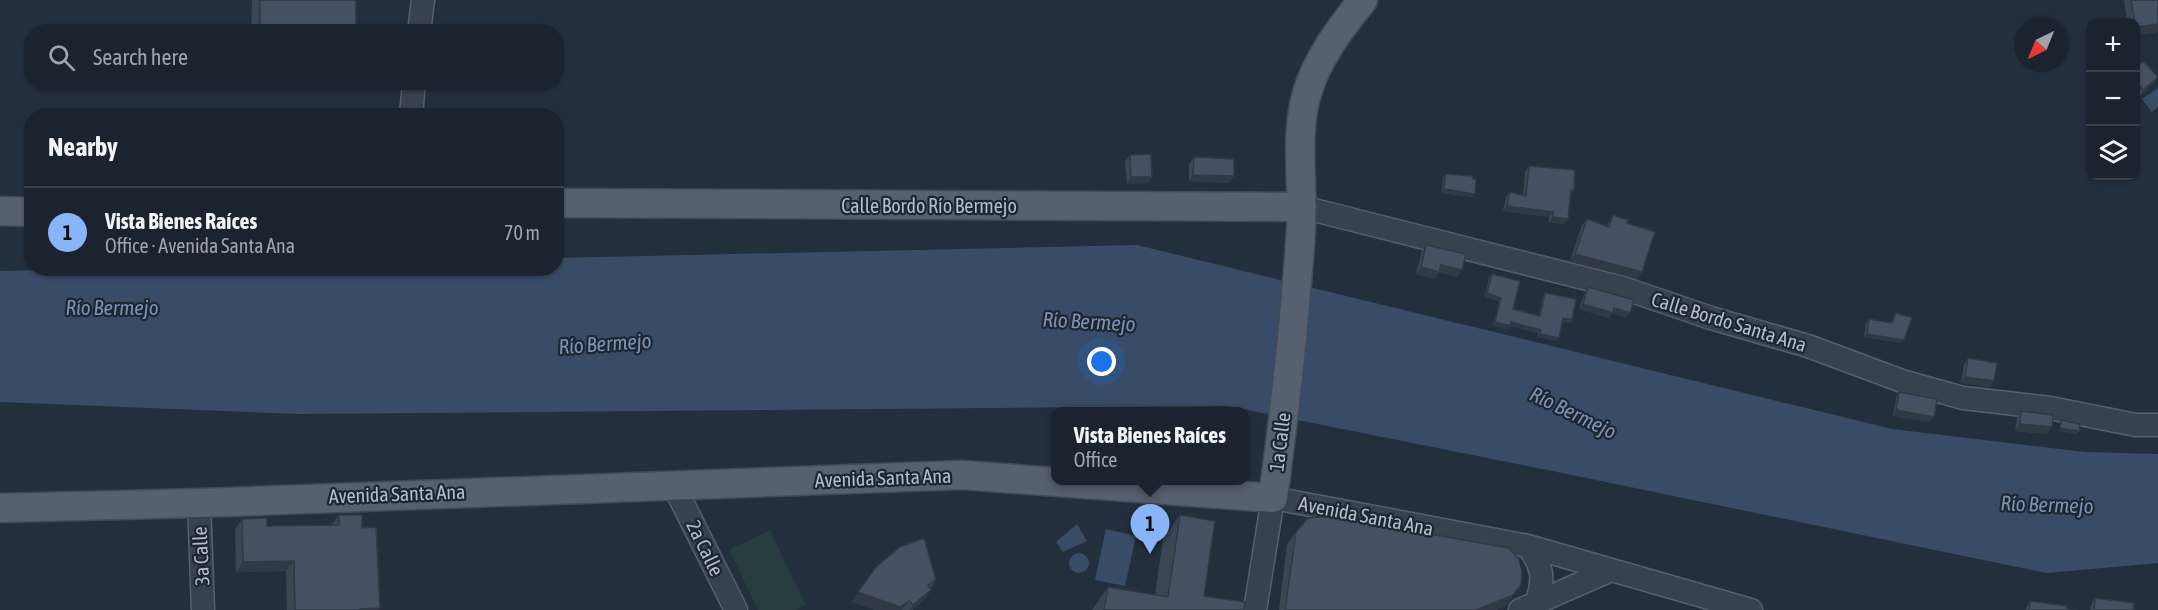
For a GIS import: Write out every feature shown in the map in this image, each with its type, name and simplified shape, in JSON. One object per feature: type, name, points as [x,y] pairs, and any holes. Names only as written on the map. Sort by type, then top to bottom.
[{"type":"main road","name":"1a Calle","points":[[1273,498],[1281,438],[1302,207],[1300,138],[1307,94],[1322,59],[1347,19],[1363,0]]},
{"type":"main road","name":"Calle Bordo Río Bermejo","points":[[564,203],[1302,207]]},
{"type":"main road","points":[[0,211],[24,212]]},
{"type":"main road","name":"Avenida Santa Ana","points":[[0,508],[199,503],[531,489],[962,475],[1051,482]]},
{"type":"main road","name":"Avenida Santa Ana","points":[[1097,485],[1273,498]]},
{"type":"street","points":[[420,24],[423,0]]},
{"type":"street","points":[[412,108],[413,90]]},
{"type":"street","name":"Calle Bordo Santa Ana","points":[[1302,207],[1623,288],[1711,318],[1808,346],[1902,381],[1963,398],[2050,408],[2136,425],[2158,425]]},
{"type":"street","name":"2a Calle","points":[[674,486],[736,610]]},
{"type":"street","name":"Avenida Santa Ana","points":[[1273,498],[1528,546],[1751,610]]},
{"type":"street","name":"1a Calle","points":[[1255,610],[1273,498]]},
{"type":"street","name":"3a Calle","points":[[199,503],[203,610]]},
{"type":"street","points":[[1528,546],[1540,564],[1542,586],[1529,606]]},
{"type":"street","points":[[1529,606],[1611,570]]},
{"type":"green space","points":[[770,530],[806,605],[796,610],[758,610],[729,550]]},
{"type":"water","points":[[2158,88],[2158,107],[2152,112],[2142,99]]},
{"type":"water","name":"Río Bermejo","points":[[1137,245],[1892,429],[2085,452],[2158,454],[2158,563],[2046,573],[1249,410],[1249,407],[298,414],[0,402],[0,271],[24,270],[24,276],[564,276],[564,258]]},
{"type":"water","points":[[1077,524],[1087,541],[1063,552],[1056,542]]},
{"type":"water","points":[[1106,529],[1136,536],[1125,586],[1095,580]]},
{"type":"water","points":[[1079,553],[1086,556],[1089,563],[1086,570],[1079,573],[1072,570],[1069,563],[1072,556]]},
{"type":"building","points":[[260,0],[356,0],[356,24],[260,24]]},
{"type":"building","points":[[2131,0],[2158,0],[2158,24],[2140,26],[2140,18],[2134,18]]},
{"type":"building","points":[[2143,61],[2158,77],[2143,90],[2140,87],[2140,64]]},
{"type":"building","points":[[1151,154],[1152,177],[1131,177],[1130,155]]},
{"type":"building","points":[[1194,157],[1234,159],[1234,176],[1193,175]]},
{"type":"building","points":[[1529,166],[1575,170],[1574,190],[1571,190],[1568,219],[1553,217],[1553,212],[1507,206],[1510,192],[1526,196]]},
{"type":"building","points":[[1445,174],[1473,176],[1473,179],[1476,179],[1475,194],[1444,189]]},
{"type":"building","points":[[1613,215],[1628,220],[1627,223],[1655,232],[1642,272],[1575,254],[1587,219],[1609,227]]},
{"type":"building","points":[[1426,245],[1466,254],[1462,270],[1441,265],[1439,272],[1421,267]]},
{"type":"building","points":[[1492,274],[1520,281],[1513,309],[1540,316],[1545,293],[1576,299],[1572,320],[1563,318],[1559,338],[1540,334],[1541,330],[1511,322],[1510,326],[1495,322],[1501,298],[1487,293]]},
{"type":"building","points":[[1588,287],[1634,300],[1630,313],[1614,308],[1613,313],[1583,304]]},
{"type":"building","points":[[1896,313],[1912,318],[1904,340],[1867,334],[1869,319],[1892,323]]},
{"type":"building","points":[[1968,358],[1997,363],[1994,381],[1965,377]]},
{"type":"building","points":[[1899,392],[1937,399],[1934,417],[1896,410]]},
{"type":"building","points":[[2021,411],[2053,415],[2052,427],[2020,424]]},
{"type":"building","points":[[2061,420],[2080,424],[2079,431],[2060,428]]},
{"type":"building","points":[[339,515],[362,515],[362,528],[376,527],[380,608],[295,610],[294,561],[243,562],[242,519],[267,518],[267,526],[339,525]]},
{"type":"building","points":[[1180,515],[1215,521],[1204,596],[1245,602],[1244,610],[1104,610],[1108,587],[1168,597]]},
{"type":"building","points":[[1328,516],[1509,548],[1519,559],[1522,572],[1521,585],[1513,595],[1476,610],[1285,610],[1296,532],[1308,518]]},
{"type":"building","points":[[924,538],[936,580],[928,585],[931,590],[913,605],[909,601],[900,607],[858,592],[876,567],[900,547]]},
{"type":"building","points":[[2095,598],[2134,603],[2133,610],[2094,610]]},
{"type":"building","points":[[2030,601],[2067,606],[2067,609],[2077,610],[2029,610]]},
{"type":"place","name":"Vista Bienes Raíces","points":[[1150,554]]}]
